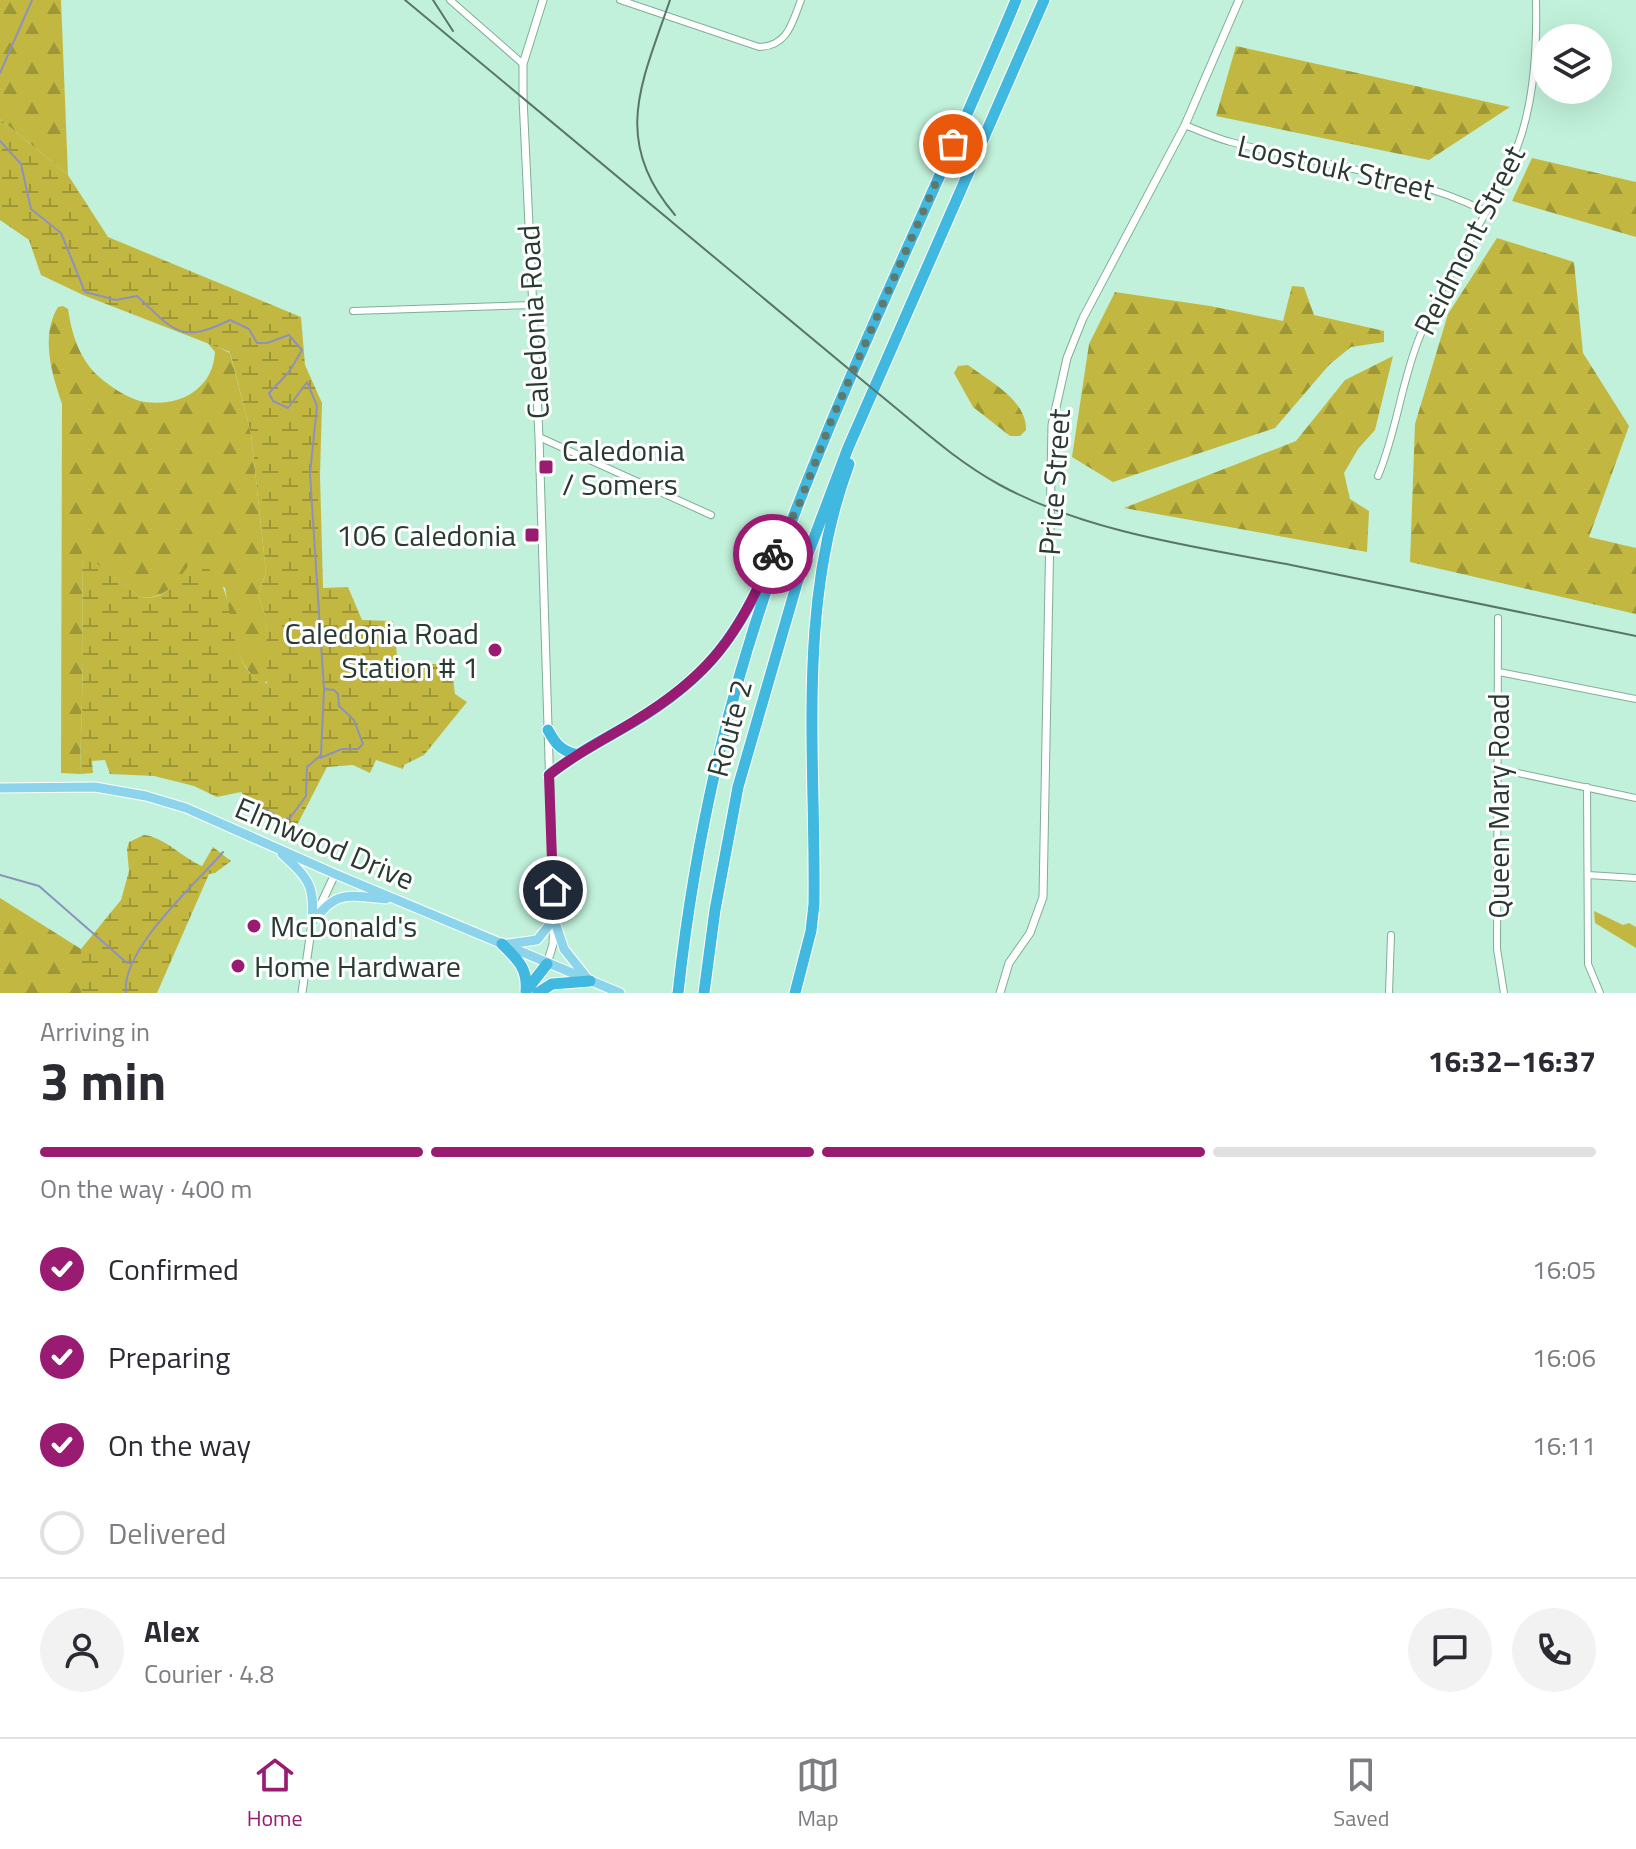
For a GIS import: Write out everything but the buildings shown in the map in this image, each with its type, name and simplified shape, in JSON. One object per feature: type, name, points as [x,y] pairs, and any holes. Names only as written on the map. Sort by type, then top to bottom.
[{"type":"highway","name":"Route 2","points":[[678,993],[690,902],[714,779],[758,618],[832,419],[1016,0]]},
{"type":"highway","name":"Route 2","points":[[704,993],[724,854],[750,740],[813,537],[1044,0]]},
{"type":"highway","points":[[795,993],[811,931],[814,904],[812,687],[819,578],[831,523],[867,407]]},
{"type":"highway","points":[[549,775],[575,754],[656,707],[711,662],[743,619],[781,534],[798,507]]},
{"type":"highway","points":[[548,730],[556,744],[566,752],[575,754]]},
{"type":"highway","points":[[502,944],[524,967],[531,992]]},
{"type":"highway","points":[[531,992],[547,964]]},
{"type":"highway","points":[[531,992],[552,984],[590,981]]},
{"type":"main road","name":"Elmwood Drive","points":[[0,788],[95,787],[146,796],[186,808],[394,900],[620,993]]},
{"type":"main road","points":[[277,849],[305,875],[310,884],[312,923]]},
{"type":"main road","points":[[312,923],[326,904],[339,898],[394,900]]},
{"type":"main road","points":[[502,944],[537,940],[554,919]]},
{"type":"main road","points":[[554,919],[564,949],[590,981]]},
{"type":"street","points":[[450,0],[523,64]]},
{"type":"street","name":"Caledonia Road","points":[[543,0],[523,64],[539,437],[554,919],[553,944],[547,964]]},
{"type":"street","points":[[620,0],[759,47],[781,41],[790,31],[801,0]]},
{"type":"street","name":"Price Street","points":[[1000,993],[1009,963],[1030,933],[1043,897],[1052,425],[1067,358],[1083,318],[1185,125],[1239,0]]},
{"type":"street","name":"Reidmont Street","points":[[1378,476],[1389,449],[1405,377],[1420,335],[1501,183],[1522,134],[1537,44],[1536,0]]},
{"type":"street","name":"Loostouk Street","points":[[1185,125],[1229,142],[1419,184],[1453,195],[1485,211]]},
{"type":"street","points":[[353,311],[532,305]]},
{"type":"street","points":[[539,437],[711,515]]},
{"type":"street","name":"Queen Mary Road","points":[[1498,618],[1497,949],[1504,993]]},
{"type":"street","points":[[1499,672],[1636,699]]},
{"type":"street","points":[[1499,769],[1636,798]]},
{"type":"street","points":[[1587,787],[1588,964],[1600,993]]},
{"type":"street","points":[[302,993],[312,923],[335,874]]},
{"type":"street","points":[[1588,875],[1636,878]]},
{"type":"street","points":[[1389,993],[1391,935]]},
{"type":"green space","points":[[0,0],[61,0],[68,175],[0,119]]},
{"type":"green space","points":[[1236,46],[1510,107],[1429,160],[1216,116]]},
{"type":"green space","points":[[0,119],[68,175],[108,237],[301,317],[305,365],[322,403],[323,588],[348,587],[362,620],[393,621],[398,664],[451,664],[455,694],[467,702],[424,755],[404,765],[403,769],[376,760],[370,773],[353,765],[327,767],[295,829],[258,812],[241,792],[217,797],[194,786],[154,776],[110,774],[105,760],[92,761],[93,773],[80,774],[82,552],[140,597],[150,598],[165,592],[192,562],[209,570],[220,582],[227,598],[240,655],[249,671],[263,684],[267,683],[266,617],[258,596],[266,572],[251,434],[230,352],[83,295],[41,275],[29,240],[0,220]]},
{"type":"green space","points":[[1532,158],[1636,182],[1636,237],[1512,201]]},
{"type":"green space","points":[[1497,238],[1574,262],[1583,353],[1629,426],[1589,537],[1636,548],[1636,614],[1410,562],[1415,424],[1448,314]]},
{"type":"green space","points":[[1292,286],[1304,287],[1314,315],[1384,331],[1384,342],[1351,347],[1329,365],[1275,428],[1113,482],[1072,457],[1089,344],[1115,292],[1283,321]]},
{"type":"green space","points":[[58,307],[68,309],[77,344],[90,368],[114,388],[139,401],[170,402],[192,393],[208,376],[213,365],[215,352],[207,342],[230,353],[251,434],[266,572],[258,596],[266,617],[269,678],[264,685],[253,677],[239,654],[225,588],[189,565],[163,593],[140,597],[82,553],[80,774],[61,773],[62,404],[49,343],[53,319]]},
{"type":"green space","points":[[1393,356],[1375,430],[1358,449],[1344,473],[1350,499],[1369,511],[1367,552],[1124,508],[1296,441],[1345,380]]},
{"type":"green space","points":[[968,365],[1014,400],[1025,419],[1026,430],[1020,436],[1010,436],[973,407],[954,373],[958,366]]},
{"type":"green space","points":[[144,835],[159,840],[202,866],[213,847],[231,861],[209,874],[157,993],[81,993],[81,949],[121,900],[129,871],[129,842]]},
{"type":"green space","points":[[0,898],[81,949],[81,993],[0,993]]},
{"type":"green space","points":[[1594,911],[1623,925],[1629,923],[1636,927],[1636,948],[1595,923]]},
{"type":"waterway","points":[[0,73],[32,0]]},
{"type":"waterway","points":[[0,141],[21,164],[31,209],[61,233],[85,292],[116,300],[137,296],[178,330],[199,332],[230,320],[249,329],[257,343],[267,343],[289,335],[302,350],[289,372],[269,393],[273,401],[288,408],[307,382],[317,406],[310,474],[324,689],[321,755],[307,767],[306,796],[290,818],[283,820],[267,810],[258,812]]},
{"type":"waterway","points":[[320,758],[342,749],[358,749],[363,744],[354,720],[339,706],[338,694],[325,689]]},
{"type":"waterway","points":[[126,993],[135,957],[147,938],[223,852]]},
{"type":"waterway","points":[[0,875],[39,886],[130,963]]},
{"type":"railway","points":[[405,0],[935,440],[1000,485],[1068,515],[1142,536],[1636,636]]},
{"type":"railway","points":[[433,0],[453,31]]},
{"type":"railway","points":[[670,0],[643,83],[638,109],[638,135],[643,161],[655,188],[675,215]]},
{"type":"way so far","points":[[773,554],[798,507],[832,419],[953,144]]},
{"type":"place","name":"Caledonia / Somers","points":[[546,467]]},
{"type":"place","name":"106 Caledonia","points":[[532,535]]},
{"type":"place","name":"Caledonia Road Station # 1","points":[[495,650]]},
{"type":"place","name":"McDonald's","points":[[254,926]]},
{"type":"place","name":"Home Hardware","points":[[238,966]]},
{"type":"route","points":[[553,890],[549,775],[575,754],[635,721],[696,677],[727,643],[743,619],[773,554]]}]
